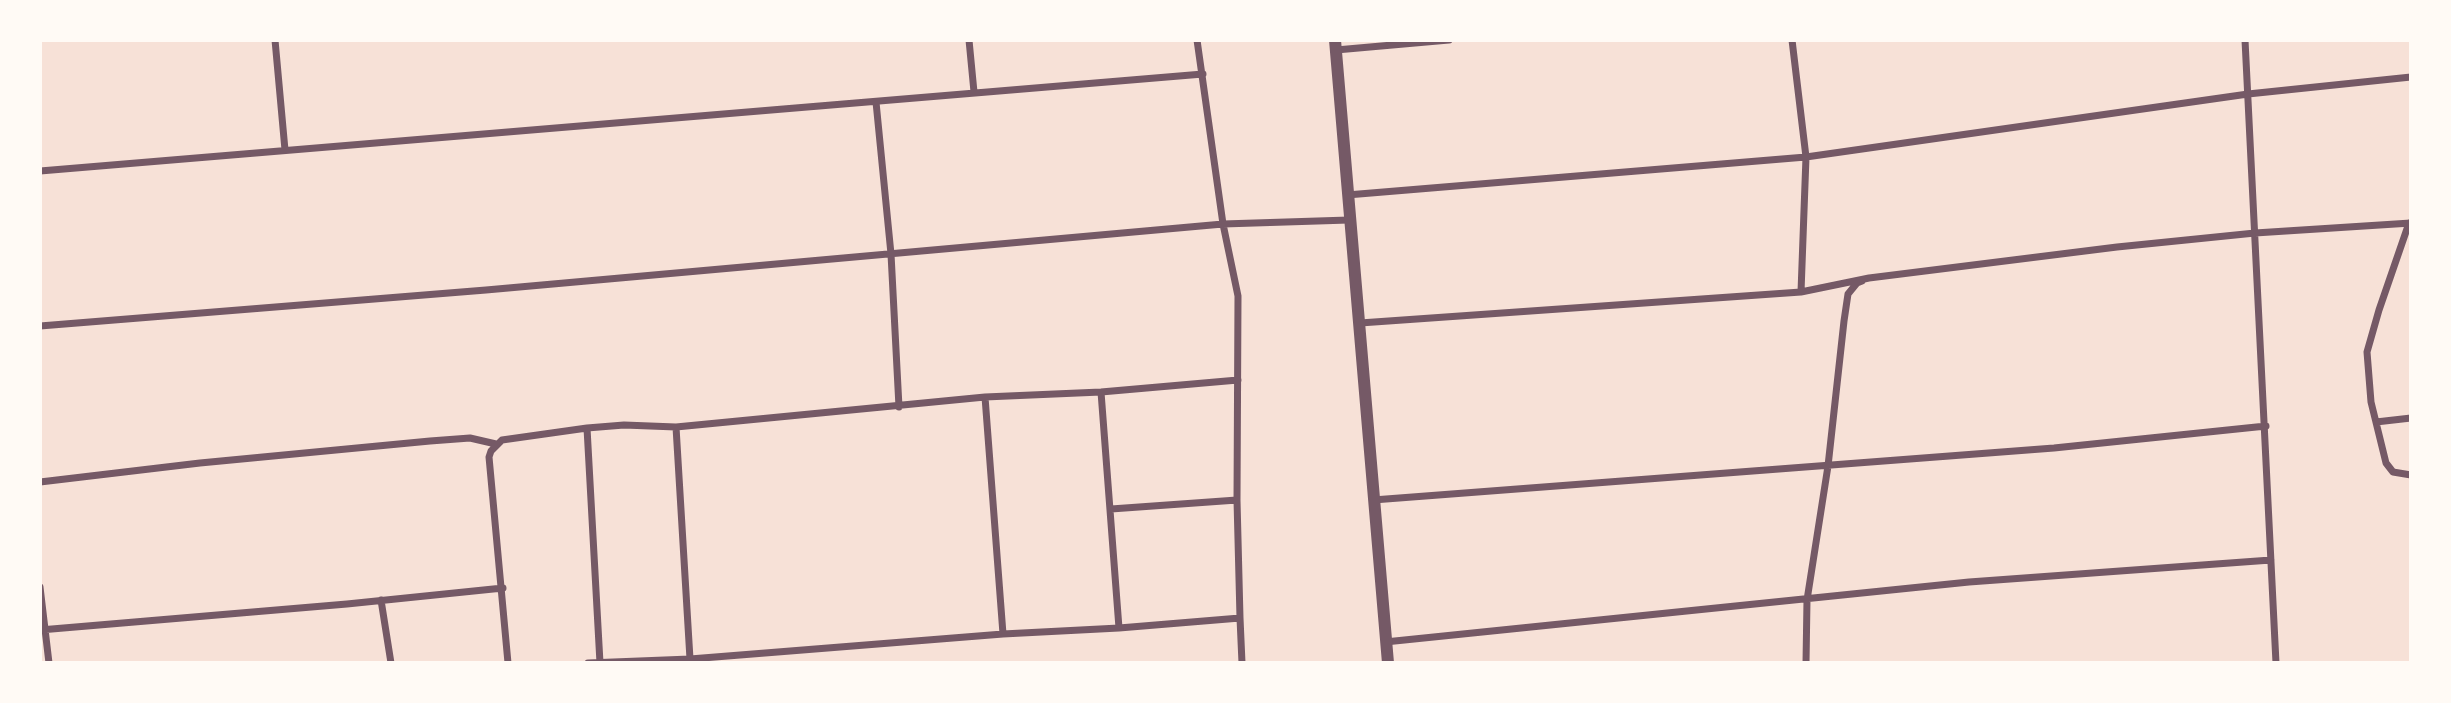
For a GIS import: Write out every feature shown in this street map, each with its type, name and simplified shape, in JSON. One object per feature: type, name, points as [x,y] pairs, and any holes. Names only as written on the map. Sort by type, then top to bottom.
[{"type":"street","points":[[275,40],[285,150]]},
{"type":"street","points":[[969,40],[974,92]]},
{"type":"street","points":[[1197,40],[1223,225],[1237,296],[1237,500],[1242,663]]},
{"type":"street","points":[[1388,663],[1336,45],[1449,40]]},
{"type":"street","points":[[1792,40],[1805,157],[1801,292]]},
{"type":"street","points":[[2245,40],[2276,663]]},
{"type":"street","points":[[40,171],[1203,74]]},
{"type":"street","points":[[1347,195],[1805,157],[2248,94],[2411,77]]},
{"type":"street","points":[[876,102],[891,254],[899,407]]},
{"type":"street","points":[[40,326],[1223,225],[1349,220]]},
{"type":"street","points":[[1360,323],[1801,292],[1868,278],[2117,247],[2255,233],[2410,223],[2367,352],[2371,402],[2389,469],[2411,475]]},
{"type":"street","points":[[1806,663],[1807,600],[1828,466],[1848,294],[1857,283],[1868,278]]},
{"type":"street","points":[[508,663],[489,457],[496,444],[502,440],[587,428],[624,425],[676,427],[985,397],[1101,392],[1238,380]]},
{"type":"street","points":[[1101,392],[1119,628]]},
{"type":"street","points":[[985,397],[1003,634]]},
{"type":"street","points":[[2376,422],[2411,418]]},
{"type":"street","points":[[1373,500],[1828,466],[2266,426]]},
{"type":"street","points":[[676,427],[690,659]]},
{"type":"street","points":[[587,428],[600,662]]},
{"type":"street","points":[[40,482],[200,463],[430,441],[470,438],[496,444]]},
{"type":"street","points":[[1111,509],[1237,500]]},
{"type":"street","points":[[1385,642],[1969,582],[2271,560]]},
{"type":"street","points":[[40,587],[49,663]]},
{"type":"street","points":[[43,630],[503,588]]},
{"type":"street","points":[[381,600],[391,663]]},
{"type":"street","points":[[588,663],[690,659],[1240,618]]}]
